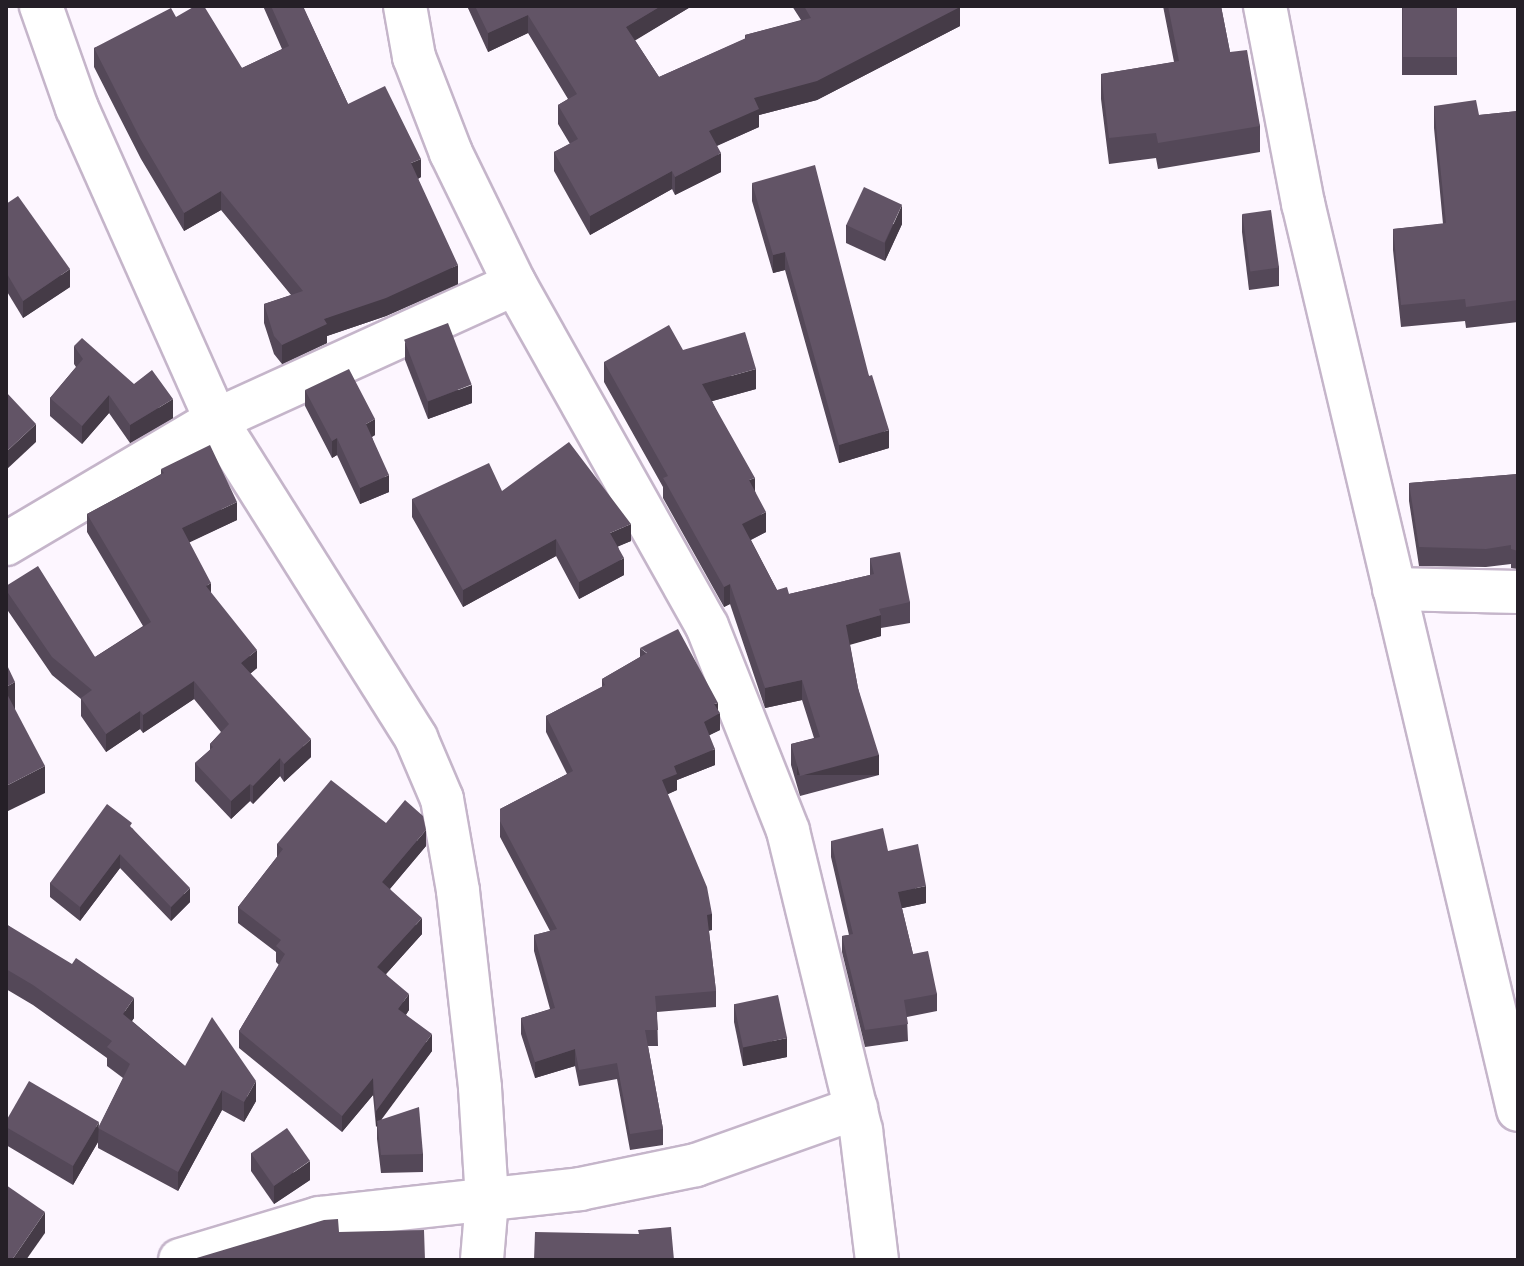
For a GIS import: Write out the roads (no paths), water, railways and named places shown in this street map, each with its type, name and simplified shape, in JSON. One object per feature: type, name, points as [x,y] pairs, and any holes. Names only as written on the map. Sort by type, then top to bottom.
[{"type":"street","points":[[41,6],[77,108],[216,420],[416,738],[442,799],[460,906],[487,1200],[482,1260]]},
{"type":"street","points":[[405,6],[414,57],[451,153],[515,284],[707,626],[788,831],[856,1108],[877,1260]]},
{"type":"street","points":[[1265,6],[1303,203],[1518,1110]]},
{"type":"street","points":[[6,544],[216,420],[515,284]]},
{"type":"street","points":[[1394,589],[1518,592]]},
{"type":"street","points":[[180,1260],[319,1218],[580,1189],[696,1165],[856,1108]]}]
